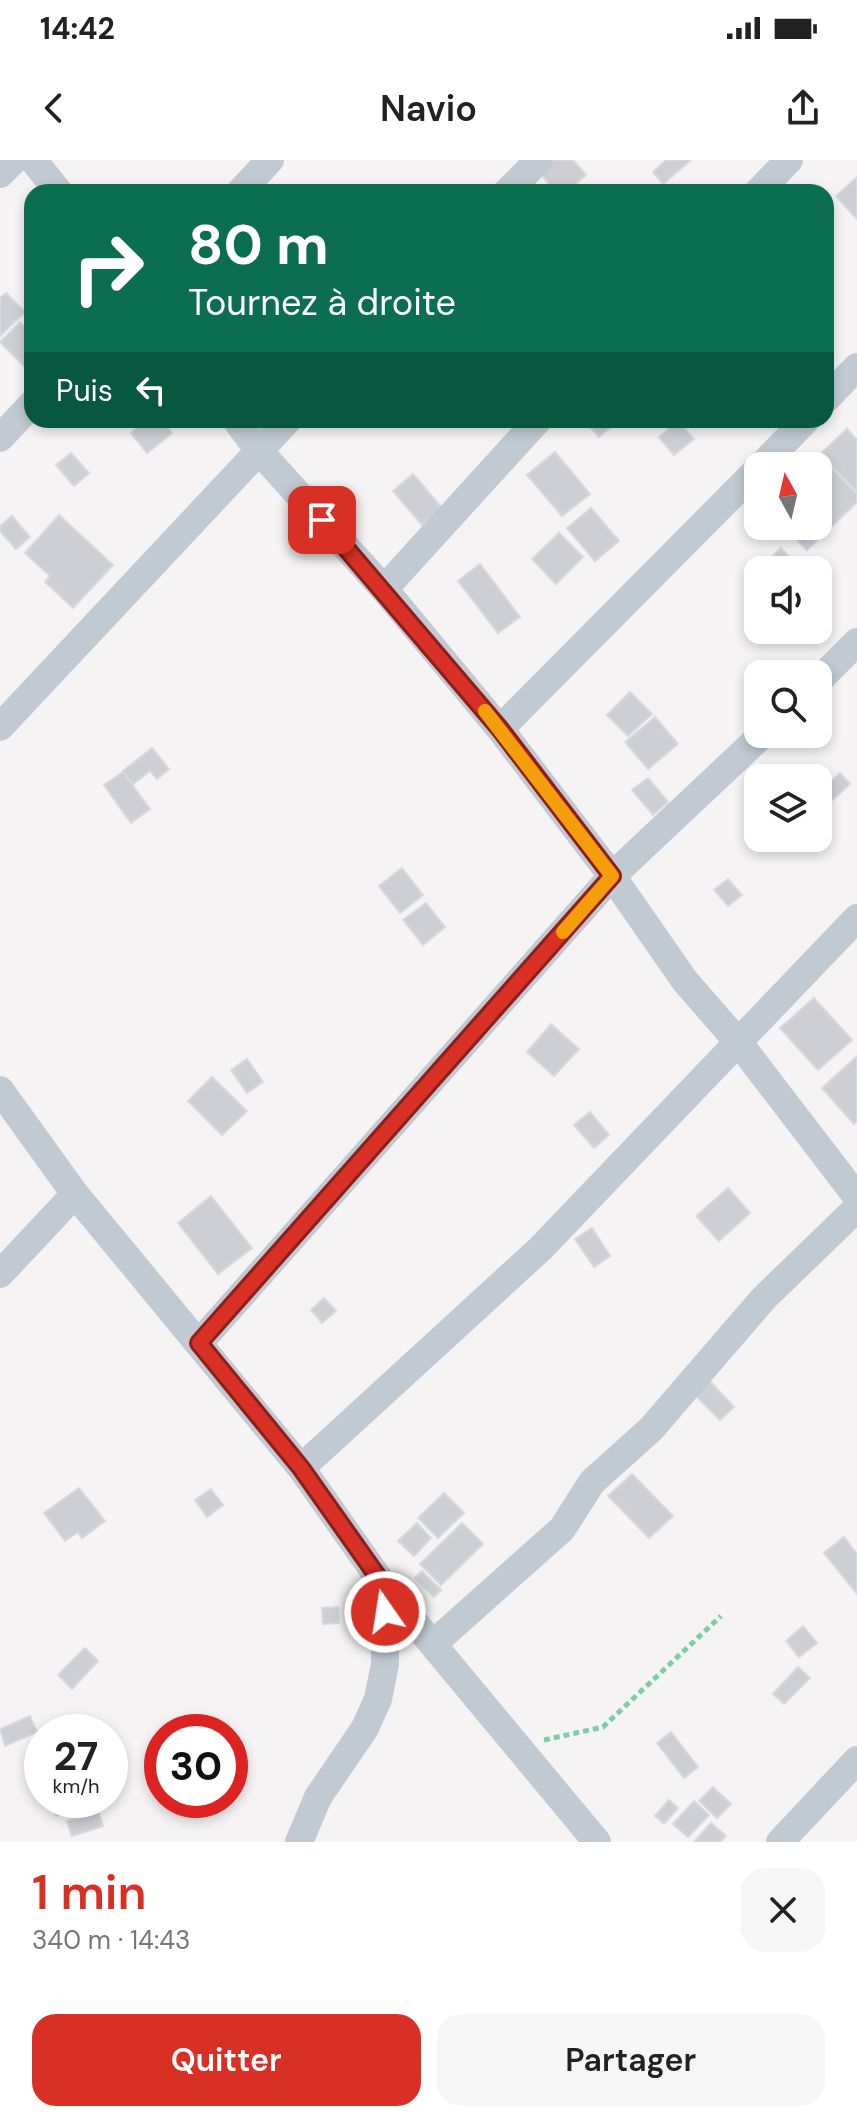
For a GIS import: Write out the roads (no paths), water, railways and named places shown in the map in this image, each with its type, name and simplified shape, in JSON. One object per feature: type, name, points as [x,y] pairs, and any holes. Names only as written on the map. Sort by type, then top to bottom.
[{"type":"street","points":[[0,174],[14,160]]},
{"type":"street","points":[[33,160],[52,184]]},
{"type":"street","points":[[248,184],[270,160]]},
{"type":"street","points":[[515,184],[539,160]]},
{"type":"street","points":[[766,184],[789,160]]},
{"type":"street","points":[[834,391],[857,367]]},
{"type":"street","points":[[0,438],[24,412]]},
{"type":"street","points":[[242,428],[259,451],[384,589],[500,729],[612,876],[685,981],[739,1043],[857,1197]]},
{"type":"street","points":[[0,727],[281,428]]},
{"type":"street","points":[[384,589],[531,428]]},
{"type":"street","points":[[775,452],[798,428]]},
{"type":"street","points":[[500,729],[744,484]]},
{"type":"street","points":[[832,667],[857,642]]},
{"type":"street","points":[[199,1343],[612,876],[748,748]]},
{"type":"street","points":[[301,1468],[541,1248],[857,918]]},
{"type":"street","points":[[0,1090],[75,1194],[301,1468],[385,1587],[597,1842]]},
{"type":"street","points":[[0,1274],[75,1194]]},
{"type":"street","points":[[434,1643],[562,1529],[592,1482],[651,1429],[764,1298],[857,1208]]},
{"type":"street","points":[[299,1842],[318,1797],[365,1728],[378,1699],[385,1664],[385,1587]]},
{"type":"street","points":[[780,1842],[857,1760]]}]
